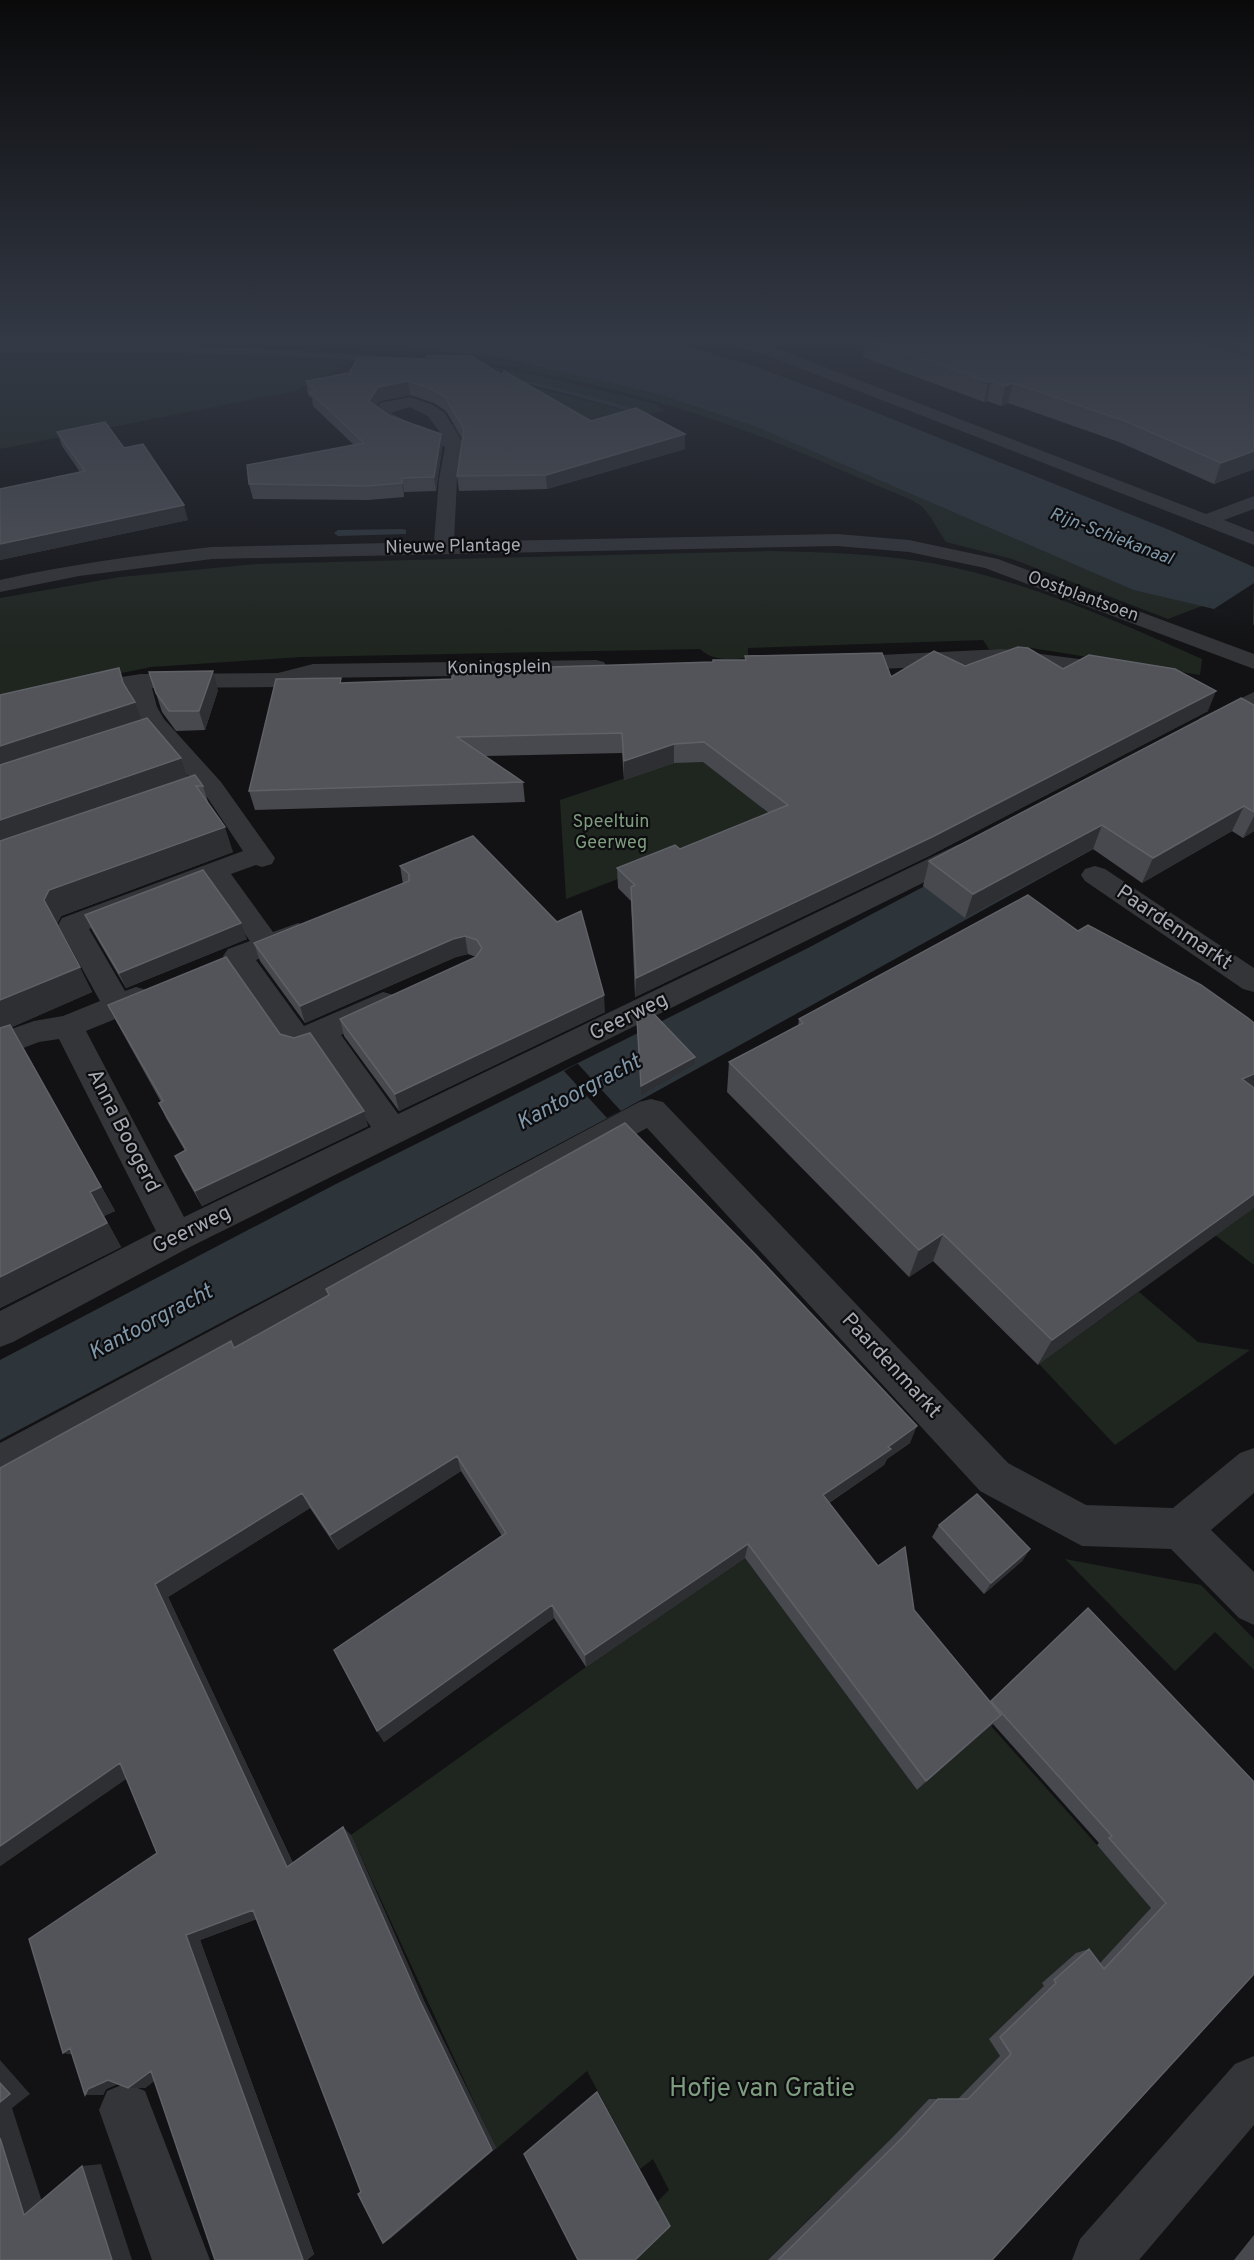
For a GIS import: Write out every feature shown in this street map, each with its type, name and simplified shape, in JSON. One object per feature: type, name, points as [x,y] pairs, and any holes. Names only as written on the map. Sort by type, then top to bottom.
[{"type":"street","points":[[1006,442],[1254,538]]},
{"type":"street","points":[[444,547],[448,479],[454,444]]},
{"type":"street","points":[[1207,520],[1254,502]]},
{"type":"street","name":"Nieuwe Plantage","points":[[0,586],[118,563],[212,554],[770,540],[837,540],[909,546]]},
{"type":"street","name":"Oostplantsoen","points":[[909,546],[991,563],[1254,662]]},
{"type":"street","points":[[816,664],[1002,656],[1046,660],[1143,675]]},
{"type":"street","name":"Koningsplein","points":[[0,713],[108,686],[141,681],[278,680],[313,671],[616,667]]},
{"type":"street","points":[[118,1005],[72,925],[260,856],[212,787],[151,735],[146,709],[139,690],[141,681]]},
{"type":"street","points":[[1179,738],[1243,697]]},
{"type":"street","points":[[144,811],[212,787]]},
{"type":"street","name":"Geerweg","points":[[0,1330],[177,1237],[989,840]]},
{"type":"street","points":[[214,871],[268,945]]},
{"type":"street","name":"Paardenmarkt","points":[[1095,875],[1254,982]]},
{"type":"street","points":[[321,923],[227,960],[298,1041],[404,994]]},
{"type":"street","points":[[0,1046],[34,1032],[68,1026],[162,987]]},
{"type":"street","name":"Anna Boogerd","points":[[68,1026],[177,1237]]},
{"type":"street","points":[[321,1030],[393,1133]]},
{"type":"street","name":"Paardenmarkt","points":[[0,1464],[651,1111],[994,1477],[1082,1525],[1180,1529]]},
{"type":"street","points":[[1254,1467],[1180,1529],[1254,1603]]},
{"type":"street","points":[[1101,2260],[1254,2083]]},
{"type":"street","points":[[126,2110],[181,2260]]},
{"type":"green space","points":[[0,442],[33,442],[0,449]]},
{"type":"green space","points":[[451,442],[495,442],[452,450]]},
{"type":"green space","points":[[775,442],[792,442],[1133,590],[1202,606],[1168,619],[1012,559],[946,542],[931,517],[920,505]]},
{"type":"green space","points":[[769,551],[891,557],[967,570],[1070,603],[1202,659],[1200,675],[1019,646],[1017,651],[989,649],[983,640],[748,648],[748,658],[729,659],[711,656],[700,649],[301,657],[151,667],[0,698],[0,598],[120,577],[256,564]]},
{"type":"green space","name":"Speeltuin Geerweg","points":[[769,730],[827,798],[566,899],[560,800]]},
{"type":"green space","points":[[1254,1207],[1254,1265],[1215,1235]]},
{"type":"green space","points":[[1139,1292],[1198,1342],[1250,1350],[1115,1445],[1039,1364]]},
{"type":"green space","name":"Hofje van Gratie","points":[[745,1558],[917,1790],[991,1726],[1154,1909],[1091,1972],[1056,2001],[941,2117],[932,2099],[908,2122],[919,2138],[855,2175],[845,2184],[849,2227],[830,2198],[768,2260],[630,2260],[657,2202],[669,2190],[653,2159],[640,2169],[587,2071],[496,2149],[351,1835],[586,1667]]},
{"type":"green space","points":[[1065,1559],[1201,1585],[1254,1639],[1254,1670],[1215,1632],[1175,1671]]},
{"type":"water","name":"Rijn-Schiekanaal","points":[[792,442],[951,442],[1167,529],[1254,567],[1254,625],[1214,609],[1133,590]]},
{"type":"water","name":"Kantoorgracht","points":[[1254,711],[1254,760],[621,1111],[0,1440],[0,1360],[334,1185],[808,948]]},
{"type":"pier","points":[[1254,583],[1253,625],[1214,609]]},
{"type":"pier","points":[[578,1064],[621,1111],[607,1118],[564,1071]]},
{"type":"building","points":[[65,442],[120,442],[124,448],[143,444],[184,505],[0,544],[0,489],[85,471]]},
{"type":"building","points":[[440,442],[434,477],[402,478],[402,483],[366,486],[249,484],[247,465],[364,443]]},
{"type":"building","points":[[462,442],[656,442],[546,475],[457,476]]},
{"type":"building","points":[[1174,442],[1254,442],[1254,451],[1221,463]]},
{"type":"building","points":[[1018,647],[1028,648],[1063,669],[1089,655],[1175,669],[1216,691],[932,837],[636,978],[631,887],[635,885],[617,868],[675,845],[680,849],[788,805],[704,742],[674,744],[624,761],[622,733],[457,737],[523,782],[249,791],[276,679],[341,678],[340,683],[452,679],[452,675],[517,674],[517,671],[551,670],[551,667],[713,662],[713,660],[746,660],[745,656],[882,653],[891,677],[934,651],[965,666]]},
{"type":"building","points":[[119,668],[123,683],[135,702],[0,746],[0,695]]},
{"type":"building","points":[[213,671],[199,711],[169,711],[156,693],[149,672]]},
{"type":"building","points":[[1241,698],[1254,705],[1254,812],[1244,806],[1153,858],[1102,825],[973,894],[929,861]]},
{"type":"building","points":[[147,718],[181,758],[0,820],[0,765]]},
{"type":"building","points":[[195,775],[203,786],[196,786],[225,827],[49,890],[44,900],[80,967],[0,1000],[0,841]]},
{"type":"building","points":[[473,836],[557,922],[581,911],[604,995],[395,1094],[340,1019],[476,957],[482,948],[477,940],[465,936],[453,939],[300,1006],[254,943],[409,881],[409,874],[400,866]]},
{"type":"building","points":[[203,870],[241,923],[119,973],[85,915]]},
{"type":"building","points":[[1028,895],[1078,931],[1088,925],[1201,985],[1254,1023],[1254,1074],[1242,1079],[1254,1088],[1254,1194],[1052,1340],[943,1234],[919,1250],[729,1062],[803,1023],[799,1019]]},
{"type":"building","points":[[226,957],[280,1034],[294,1038],[310,1033],[364,1111],[195,1191],[175,1156],[186,1150],[159,1103],[163,1101],[108,1005]]},
{"type":"building","points":[[652,1012],[695,1057],[641,1086],[637,1019]]},
{"type":"building","points":[[10,1025],[101,1187],[90,1192],[107,1223],[0,1277],[0,1028]]},
{"type":"building","points":[[625,1123],[756,1255],[917,1426],[888,1447],[891,1449],[823,1495],[878,1566],[905,1547],[914,1610],[1001,1715],[926,1781],[748,1544],[585,1655],[552,1605],[377,1731],[334,1650],[506,1533],[457,1456],[330,1535],[302,1493],[155,1584],[287,1867],[343,1827],[419,1999],[492,2150],[383,2243],[358,2194],[361,2192],[253,1910],[186,1935],[303,2260],[215,2260],[151,2071],[128,2088],[108,2080],[88,2089],[85,2095],[70,2048],[63,2053],[29,1939],[157,1853],[120,1763],[0,1846],[0,1468],[231,1341],[234,1348],[329,1295],[326,1289]]},
{"type":"building","points":[[977,1494],[1030,1549],[991,1583],[939,1525]]},
{"type":"building","points":[[1088,1608],[1254,1782],[1254,1974],[992,2260],[778,2260],[901,2139],[938,2099],[968,2099],[1011,2054],[1000,2037],[1056,1983],[1054,1980],[1089,1949],[1104,1969],[1166,1903],[1109,1838],[1112,1836],[991,1701]]},
{"type":"building","points":[[0,2083],[10,2094],[0,2102]]},
{"type":"building","points":[[597,2092],[670,2226],[635,2260],[578,2260],[524,2154]]},
{"type":"building","points":[[0,2138],[24,2215],[82,2166],[112,2260],[0,2260]]},
{"type":"waterway","points":[[338,533],[403,532]]}]
